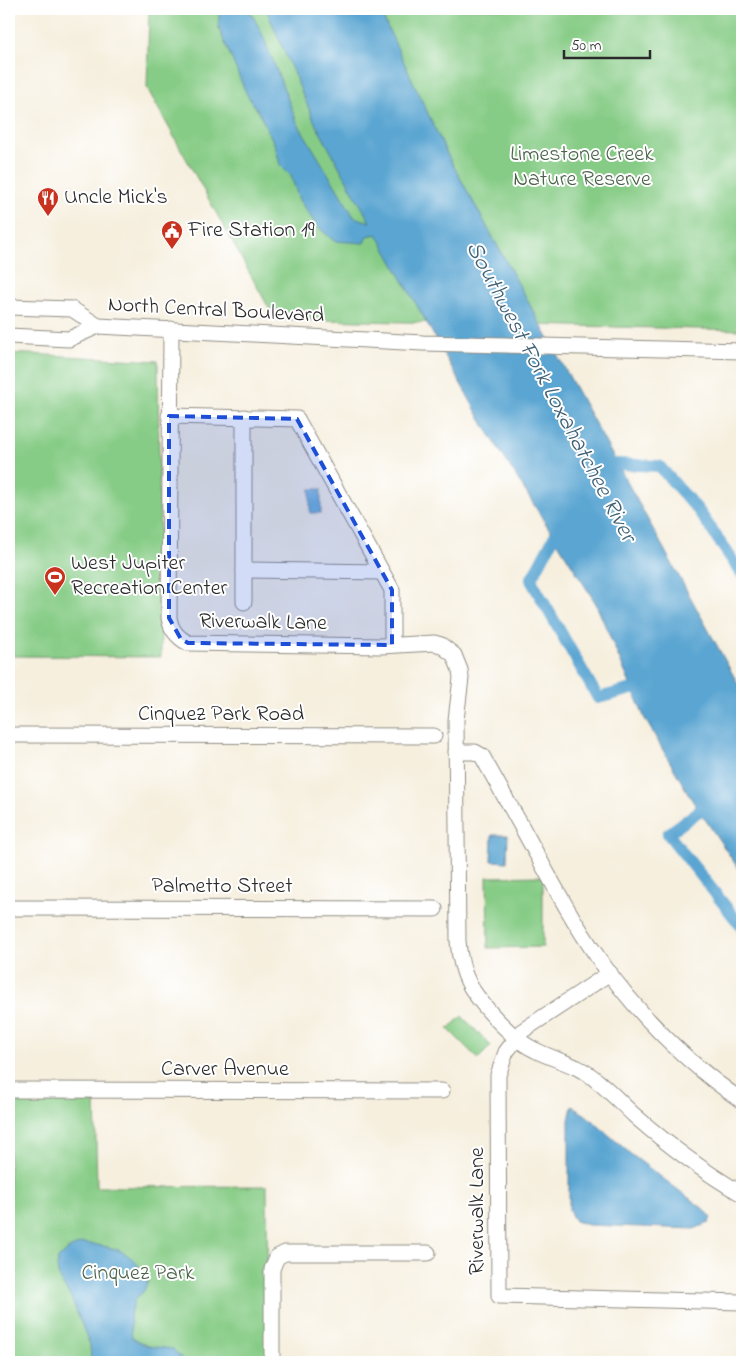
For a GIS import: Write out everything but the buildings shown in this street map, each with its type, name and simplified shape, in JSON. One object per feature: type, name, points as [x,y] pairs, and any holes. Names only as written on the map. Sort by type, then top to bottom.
[{"type":"street","points":[[9,307],[72,309],[98,326]]},
{"type":"street","name":"North Central Boulevard","points":[[9,336],[69,339],[98,326],[423,343],[742,351]]},
{"type":"street","name":"Riverwalk Lane","points":[[171,330],[169,618],[175,634],[188,643],[392,645],[434,643],[442,645],[454,655],[460,670],[456,720],[456,752],[458,940],[459,957],[463,972],[479,1000],[515,1038],[537,1052],[582,1069],[596,1079],[668,1144],[702,1169],[741,1189]]},
{"type":"street","points":[[169,416],[297,418],[392,590],[392,645]]},
{"type":"street","name":"Riverwalk Lane","points":[[244,417],[244,602]]},
{"type":"street","points":[[244,570],[382,572]]},
{"type":"street","name":"Cinquez Park Road","points":[[9,736],[434,736]]},
{"type":"street","points":[[456,752],[475,752],[482,756],[579,928],[610,973],[636,1005],[662,1033],[708,1075],[742,1100]]},
{"type":"street","name":"Palmetto Street","points":[[9,908],[435,909]]},
{"type":"street","name":"Riverwalk Lane","points":[[610,973],[522,1031],[506,1052],[498,1075],[500,1296],[742,1302]]},
{"type":"street","name":"Carver Avenue","points":[[9,1090],[442,1092]]},
{"type":"street","points":[[272,1362],[272,1269],[277,1257],[285,1252],[428,1253]]},
{"type":"highlighted area","points":[[169,416],[297,419],[392,590],[392,645],[188,643],[181,639],[169,618]]},
{"type":"green space","name":"Limestone Creek Nature Reserve","points":[[149,9],[742,9],[742,330],[275,319],[147,88]]},
{"type":"green space","points":[[9,353],[158,361],[161,657],[9,656]]},
{"type":"green space","points":[[543,876],[543,947],[488,948],[487,877]]},
{"type":"green space","points":[[462,1016],[491,1046],[478,1059],[448,1029]]},
{"type":"green space","name":"Cinquez Park","points":[[95,1096],[97,1187],[267,1186],[268,1362],[9,1362],[9,1097]]},
{"type":"water","name":"Southwest Fork Loxahatchee River","points":[[219,9],[249,9],[261,31],[297,122],[354,217],[370,222],[315,123],[266,9],[379,9],[447,154],[742,691],[742,874],[692,800],[645,719],[595,602],[485,427],[377,234],[367,236],[364,243],[334,241],[317,226],[299,200],[291,176],[280,165],[275,145],[258,111],[247,95],[219,29]]},
{"type":"water","points":[[310,489],[321,489],[321,513],[310,513]]},
{"type":"water","points":[[492,835],[508,835],[507,862],[491,861]]},
{"type":"water","points":[[572,1106],[586,1115],[632,1155],[705,1210],[711,1217],[709,1223],[694,1229],[588,1225],[575,1221],[569,1211],[569,1120]]},
{"type":"water","points":[[82,1243],[113,1248],[136,1262],[148,1281],[144,1291],[135,1299],[130,1314],[132,1338],[148,1346],[173,1349],[185,1362],[91,1362],[90,1345],[71,1298],[59,1278],[57,1268],[58,1259],[69,1249]]},
{"type":"waterway","name":"Southwest Fork Loxahatchee River","points":[[617,464],[659,466],[698,510],[742,574]]},
{"type":"waterway","points":[[554,537],[531,580],[598,698],[632,689]]},
{"type":"waterway","points":[[699,811],[668,834],[742,927]]},
{"type":"place","name":"Uncle Mick's","points":[[48,217]]},
{"type":"place","name":"Fire Station 19","points":[[172,250]]},
{"type":"place","name":"West Jupiter Recreation Center","points":[[55,596]]}]
